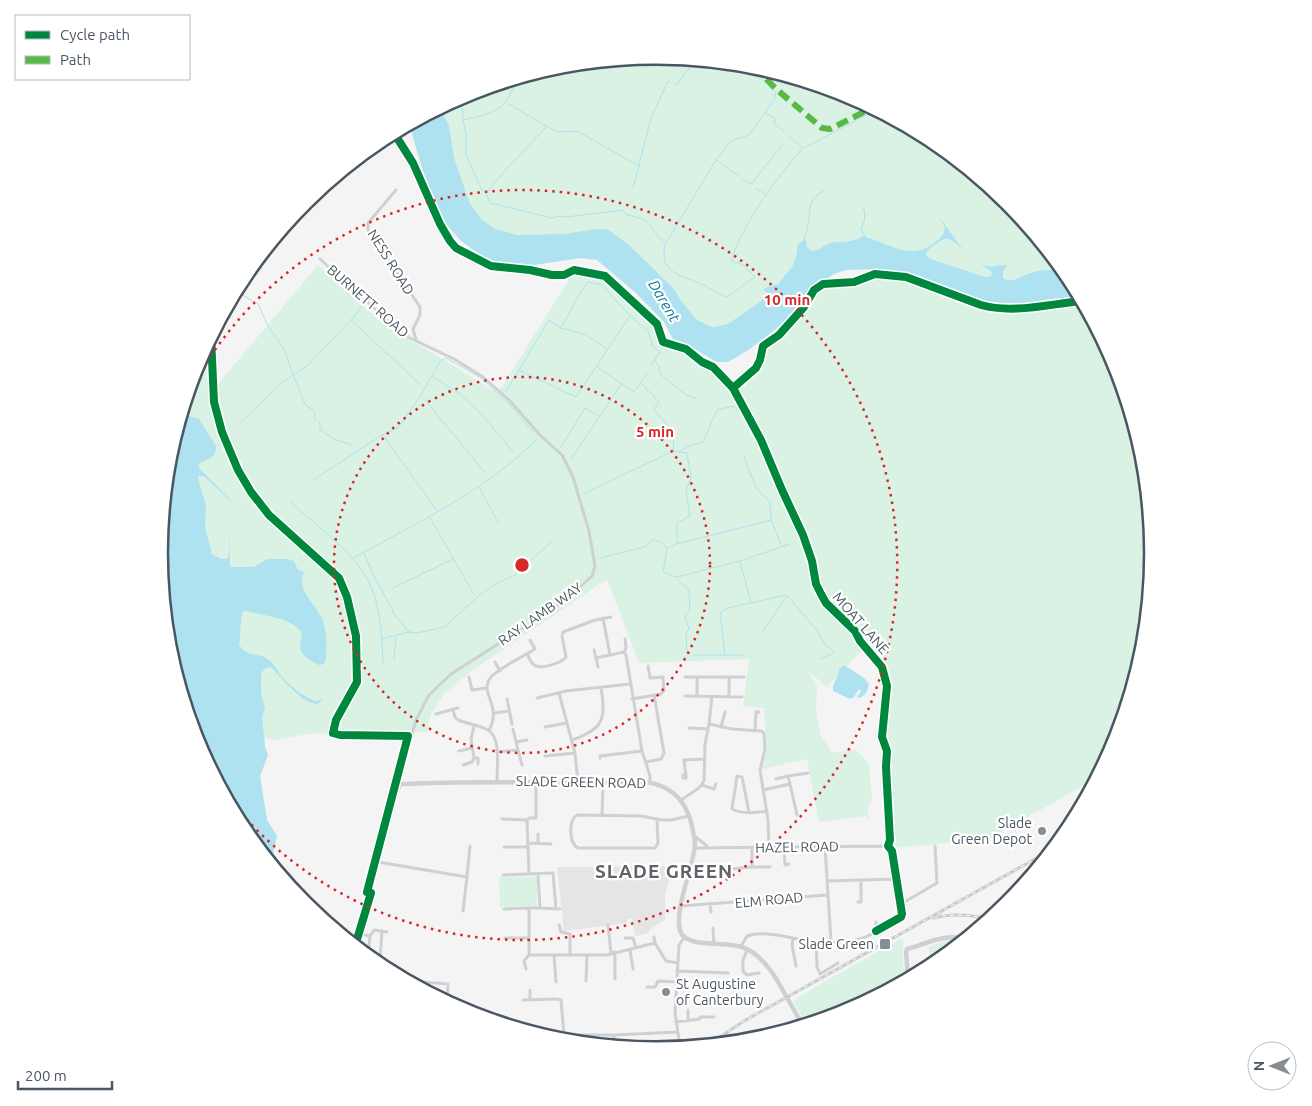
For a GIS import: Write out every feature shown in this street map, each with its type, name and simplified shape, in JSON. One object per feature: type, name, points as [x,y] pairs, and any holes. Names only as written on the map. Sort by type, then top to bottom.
[{"type":"street","name":"NESS ROAD","points":[[396,190],[368,223],[368,230],[420,307],[420,315],[413,329],[416,341]]},
{"type":"street","name":"BURNETT ROAD","points":[[320,260],[398,330],[416,341],[438,350],[483,377]]},
{"type":"street","name":"RAY LAMB WAY","points":[[401,784],[400,778],[416,720],[429,695],[451,674],[548,612],[571,595],[594,573],[595,566],[589,531],[573,477],[562,455],[483,377]]},
{"type":"street","points":[[527,654],[534,665],[538,667],[561,663],[566,657],[563,632],[611,617]]},
{"type":"street","points":[[603,618],[610,655]]},
{"type":"street","points":[[625,639],[626,648],[624,652],[632,699],[650,782]]},
{"type":"street","points":[[489,730],[495,712],[487,688],[492,676],[535,649],[530,640]]},
{"type":"street","points":[[594,650],[598,667]]},
{"type":"street","points":[[596,658],[624,652]]},
{"type":"street","points":[[495,662],[500,671]]},
{"type":"street","points":[[632,699],[661,694],[664,691],[663,677],[650,678],[648,666]]},
{"type":"street","points":[[468,677],[472,690],[487,688]]},
{"type":"street","points":[[697,677],[697,696]]},
{"type":"street","points":[[729,677],[729,696]]},
{"type":"street","points":[[685,678],[744,677]]},
{"type":"street","points":[[538,698],[559,693],[630,684]]},
{"type":"street","points":[[572,740],[591,732],[600,722],[604,706],[601,688]]},
{"type":"street","points":[[559,693],[575,753],[578,782]]},
{"type":"street","points":[[646,762],[661,758],[664,753],[654,695]]},
{"type":"street","points":[[685,696],[742,697]]},
{"type":"street","points":[[681,800],[702,785],[705,776],[704,760],[712,696]]},
{"type":"street","points":[[507,699],[512,724]]},
{"type":"street","points":[[436,714],[456,708],[455,717],[458,720],[489,730],[494,736],[497,752],[497,782]]},
{"type":"street","points":[[495,712],[509,711]]},
{"type":"street","points":[[721,727],[725,712]]},
{"type":"street","points":[[755,730],[756,713],[759,712]]},
{"type":"street","points":[[545,727],[567,723]]},
{"type":"street","points":[[709,724],[737,730],[762,731],[764,734],[765,748],[760,770],[767,811],[769,848]]},
{"type":"street","points":[[463,765],[472,762],[474,758],[471,739],[474,726]]},
{"type":"street","points":[[689,728],[708,729]]},
{"type":"street","points":[[513,729],[522,766]]},
{"type":"street","points":[[741,946],[744,939],[751,935],[772,935],[816,941],[844,942],[860,939],[901,917],[901,904],[892,851],[888,846],[890,840],[886,767],[887,751],[882,736]]},
{"type":"street","points":[[516,742],[527,740]]},
{"type":"street","points":[[459,751],[472,748]]},
{"type":"street","points":[[497,752],[518,750]]},
{"type":"street","points":[[600,756],[642,752]]},
{"type":"street","points":[[544,756],[575,753]]},
{"type":"street","points":[[474,758],[478,758],[478,764]]},
{"type":"street","points":[[685,775],[684,759],[704,760]]},
{"type":"street","points":[[761,763],[767,760]]},
{"type":"street","points":[[776,779],[808,773]]},
{"type":"street","points":[[749,812],[742,777],[737,776],[732,809],[737,812],[749,812],[767,811]]},
{"type":"street","points":[[788,776],[798,815]]},
{"type":"street","name":"SLADE GREEN ROAD","points":[[401,784],[458,781],[536,783],[650,782],[668,789],[681,800],[689,816],[694,835],[694,848],[681,906],[680,928],[684,938],[679,945],[677,982],[676,1022],[679,1040]]},
{"type":"street","points":[[502,819],[528,820],[536,818],[536,783]]},
{"type":"street","points":[[602,816],[603,783]]},
{"type":"street","points":[[355,937],[378,862],[397,790],[401,784]]},
{"type":"street","points":[[702,785],[714,791],[716,784]]},
{"type":"street","points":[[763,790],[790,784]]},
{"type":"street","points":[[657,820],[658,842],[655,848],[576,847],[573,843],[570,824],[574,817],[577,816],[640,816],[657,820],[671,820],[689,816]]},
{"type":"street","points":[[528,820],[529,874]]},
{"type":"street","points":[[538,834],[538,844]]},
{"type":"street","points":[[694,835],[707,848]]},
{"type":"street","points":[[504,847],[551,844]]},
{"type":"street","points":[[463,911],[470,846]]},
{"type":"street","name":"HAZEL ROAD","points":[[694,848],[888,846]]},
{"type":"street","points":[[901,904],[937,884],[935,846]]},
{"type":"street","points":[[825,847],[831,941]]},
{"type":"street","points":[[752,848],[752,866]]},
{"type":"street","points":[[784,848],[785,865],[789,864]]},
{"type":"street","points":[[378,862],[467,877]]},
{"type":"street","points":[[721,870],[752,866],[770,868]]},
{"type":"street","points":[[503,875],[554,873],[558,909],[504,909]]},
{"type":"street","points":[[538,874],[540,908]]},
{"type":"street","points":[[827,881],[897,879]]},
{"type":"street","points":[[861,880],[861,902]]},
{"type":"street","name":"ELM ROAD","points":[[681,906],[828,895]]},
{"type":"street","points":[[710,904],[711,912]]},
{"type":"street","points":[[529,908],[529,955]]},
{"type":"street","points":[[876,922],[876,931]]},
{"type":"street","points":[[559,925],[560,930],[570,934],[570,955]]},
{"type":"street","points":[[608,925],[613,953],[616,956],[615,979]]},
{"type":"street","points":[[713,928],[714,943]]},
{"type":"street","points":[[369,947],[370,936],[374,930],[387,932]]},
{"type":"street","points":[[380,956],[382,931]]},
{"type":"street","points":[[356,933],[370,936]]},
{"type":"street","points":[[654,937],[655,943],[664,958],[669,962],[678,963]]},
{"type":"street","points":[[907,971],[907,949],[943,938],[957,937]]},
{"type":"street","points":[[504,938],[530,938]]},
{"type":"street","points":[[625,938],[633,938],[636,948]]},
{"type":"street","points":[[684,938],[692,942],[741,946],[762,960],[777,980],[799,1019]]},
{"type":"street","points":[[793,938],[792,950],[796,966]]},
{"type":"street","points":[[816,941],[817,967],[820,974],[838,963]]},
{"type":"street","points":[[526,969],[522,960],[529,955],[613,953],[655,943]]},
{"type":"street","points":[[630,950],[633,970]]},
{"type":"street","points":[[747,950],[743,960],[743,971],[747,975],[759,973]]},
{"type":"street","points":[[554,955],[556,982]]},
{"type":"street","points":[[586,955],[586,981]]},
{"type":"street","points":[[678,971],[728,973]]},
{"type":"street","points":[[647,987],[655,987],[658,981],[677,982]]},
{"type":"street","points":[[424,982],[448,984],[447,994]]},
{"type":"street","points":[[530,990],[530,1000]]},
{"type":"street","points":[[523,1000],[562,1000],[564,1032]]},
{"type":"street","points":[[688,1010],[688,1021]]},
{"type":"street","points":[[676,1022],[700,1019],[700,1017],[714,1017]]},
{"type":"street","points":[[580,1035],[678,1032]]},
{"type":"street","points":[[614,1034],[614,1039]]},
{"type":"shaded area","points":[[670,866],[671,873],[665,896],[665,920],[649,930],[649,933],[635,936],[632,918],[627,920],[627,923],[564,931],[557,867]]},
{"type":"green space","points":[[624,66],[688,66],[720,69],[751,74],[813,91],[872,115],[900,130],[927,147],[978,186],[1023,231],[1062,282],[1004,288],[869,252],[720,338],[593,242],[522,253],[469,223],[431,120],[469,102],[499,91],[561,74]]},
{"type":"green space","points":[[318,265],[388,328],[498,393],[569,280],[571,272],[575,271],[608,279],[623,296],[656,324],[661,342],[685,350],[700,362],[714,369],[733,388],[758,365],[765,345],[780,334],[797,316],[814,289],[819,285],[848,283],[864,277],[883,274],[903,277],[992,308],[1028,309],[1075,303],[1094,337],[1118,396],[1135,458],[1143,521],[1143,585],[1135,648],[1118,710],[1107,740],[1086,784],[992,837],[981,840],[892,848],[887,769],[889,757],[886,741],[888,678],[868,644],[827,687],[808,671],[817,685],[816,709],[820,734],[832,753],[855,749],[869,764],[872,801],[868,807],[870,819],[867,819],[866,816],[819,822],[807,759],[762,769],[767,749],[764,708],[743,706],[749,659],[639,663],[607,579],[473,670],[444,694],[431,714],[427,732],[336,735],[314,733],[273,740],[265,737],[265,747],[268,755],[260,776],[267,820],[277,836],[272,854],[238,805],[174,479],[185,427],[208,359],[211,401],[217,385]]},
{"type":"green space","points":[[499,877],[537,877],[537,906],[500,907]]},
{"type":"green space","points":[[901,939],[903,940],[903,964],[905,973],[843,1004],[803,1018],[793,1001]]},
{"type":"green space","points":[[947,940],[953,940],[930,957],[929,947]]},
{"type":"water","name":"Darent","points":[[443,114],[449,126],[454,158],[470,204],[482,220],[495,229],[517,235],[563,234],[598,229],[609,230],[630,246],[673,288],[697,320],[714,327],[728,324],[760,302],[767,293],[763,290],[778,284],[792,267],[796,258],[798,244],[806,239],[807,248],[812,251],[831,243],[852,241],[863,236],[895,248],[914,251],[933,244],[943,235],[945,228],[939,217],[964,251],[952,240],[945,239],[929,249],[926,255],[930,259],[985,277],[991,276],[992,272],[980,263],[991,266],[1007,265],[1003,272],[1003,278],[1007,280],[1036,271],[1053,270],[1072,297],[1030,303],[992,303],[975,300],[902,272],[879,269],[846,270],[834,274],[819,284],[793,314],[747,351],[728,362],[717,362],[673,339],[664,322],[636,293],[597,260],[581,258],[534,265],[488,260],[461,241],[447,225],[441,216],[423,171],[411,131]]},
{"type":"water","points":[[188,416],[199,419],[216,446],[215,454],[198,465],[200,469],[240,510],[205,477],[198,476],[206,504],[205,527],[212,554],[221,559],[227,559],[230,552],[231,567],[254,567],[267,559],[294,561],[298,570],[304,572],[302,585],[308,598],[320,615],[325,630],[326,660],[324,664],[319,665],[304,655],[300,649],[302,633],[297,628],[284,620],[246,611],[242,612],[239,645],[243,650],[250,654],[265,657],[273,663],[284,680],[302,694],[316,701],[323,699],[318,704],[305,700],[293,690],[271,667],[266,668],[261,673],[261,693],[265,708],[262,717],[265,747],[268,755],[260,776],[267,820],[277,836],[273,854],[250,824],[218,769],[194,710],[177,648],[169,585],[169,521],[177,458]]},
{"type":"water","points":[[844,665],[864,678],[869,684],[863,696],[857,697],[861,691],[859,689],[854,697],[850,699],[833,691],[838,670]]},
{"type":"waterway","points":[[675,84],[691,66]]},
{"type":"waterway","points":[[759,76],[776,93],[774,100],[749,135],[731,141],[716,160],[666,243],[665,260],[667,266],[672,271],[727,297],[755,277],[743,265],[732,261],[735,250],[756,210],[778,178],[803,148],[789,136]]},
{"type":"waterway","points":[[633,189],[651,118],[668,81],[671,83]]},
{"type":"waterway","points":[[462,105],[463,120],[491,113],[503,105],[513,87]]},
{"type":"waterway","points":[[507,103],[513,106]]},
{"type":"waterway","points":[[515,108],[557,132],[577,131],[639,166]]},
{"type":"waterway","points":[[765,113],[776,119],[774,124],[785,132]]},
{"type":"waterway","points":[[804,148],[869,114]]},
{"type":"waterway","points":[[463,120],[466,134],[466,155],[482,190],[486,193],[546,127]]},
{"type":"waterway","points":[[742,179],[751,184],[783,144]]},
{"type":"waterway","points":[[717,160],[738,176]]},
{"type":"waterway","points":[[755,188],[765,194]]},
{"type":"waterway","points":[[804,240],[812,201],[824,191]]},
{"type":"waterway","points":[[486,193],[490,203],[552,218],[623,210],[627,215],[648,222],[666,243]]},
{"type":"waterway","points":[[863,207],[865,218],[861,229],[865,236]]},
{"type":"waterway","points":[[561,328],[588,282],[602,285],[630,316],[648,331],[653,347],[660,352],[651,365]]},
{"type":"waterway","points":[[242,295],[258,304],[267,324],[284,349],[305,404],[315,412],[314,418],[320,423],[320,430],[334,439],[352,445]]},
{"type":"waterway","points":[[241,422],[284,381],[308,365],[364,304]]},
{"type":"waterway","points":[[519,370],[576,397],[630,316]]},
{"type":"waterway","points":[[507,390],[549,320],[561,328],[584,334],[607,349]]},
{"type":"waterway","points":[[352,321],[420,384]]},
{"type":"waterway","points":[[313,480],[382,435],[399,427],[421,395],[441,360],[446,358],[481,378],[508,403],[533,432]]},
{"type":"waterway","points":[[655,361],[659,367],[660,374],[686,395],[696,398]]},
{"type":"waterway","points":[[596,366],[634,392],[648,372]]},
{"type":"waterway","points":[[433,377],[459,393],[482,415],[514,453]]},
{"type":"waterway","points":[[571,459],[622,383]]},
{"type":"waterway","points":[[641,383],[659,402],[654,409],[674,434],[673,450]]},
{"type":"waterway","points":[[422,396],[485,473]]},
{"type":"waterway","points":[[681,451],[688,446],[703,442],[717,410],[734,406],[737,410]]},
{"type":"waterway","points":[[561,447],[585,408],[599,416]]},
{"type":"waterway","points":[[383,435],[437,511]]},
{"type":"waterway","points":[[353,558],[426,519],[473,490],[517,458],[537,439]]},
{"type":"waterway","points":[[583,494],[673,451],[687,453],[691,478],[686,490],[690,516],[677,523],[677,544]]},
{"type":"waterway","points":[[744,457],[756,488],[770,502],[771,520],[781,544]]},
{"type":"waterway","points":[[479,487],[499,524]]},
{"type":"waterway","points":[[291,502],[336,542],[357,564],[365,576],[372,589],[381,626],[383,664]]},
{"type":"waterway","points":[[429,516],[473,593]]},
{"type":"waterway","points":[[668,548],[771,520]]},
{"type":"waterway","points":[[600,558],[644,547],[654,539],[667,548],[663,572],[676,577],[689,591],[690,610],[685,616],[689,629],[686,634],[687,651]]},
{"type":"waterway","points":[[382,639],[409,632],[417,633],[444,627],[481,594],[497,583],[515,575],[553,540]]},
{"type":"waterway","points":[[677,577],[740,561],[790,544]]},
{"type":"waterway","points":[[364,553],[393,613],[409,632]]},
{"type":"waterway","points":[[393,588],[453,559]]},
{"type":"waterway","points":[[740,562],[751,602]]},
{"type":"waterway","points":[[725,655],[720,613],[728,608],[787,595],[817,630],[824,643],[835,653],[820,659]]},
{"type":"waterway","points":[[763,631],[787,596]]},
{"type":"waterway","points":[[394,659],[396,637]]},
{"type":"waterway","points":[[693,655],[745,655]]},
{"type":"railway","points":[[720,1037],[744,1021],[1036,858]]},
{"type":"railway","points":[[934,918],[948,915],[981,917]]},
{"type":"marked path","points":[[765,78],[822,128],[830,129],[865,112]]},
{"type":"cycle path","name":"MOAT LANE","points":[[398,139],[413,163],[440,224],[456,248],[491,266],[530,270],[552,275],[564,275],[574,270],[605,276],[657,324],[663,342],[686,349],[702,362],[713,367],[733,388],[761,440],[803,535],[812,561],[816,584],[821,594],[826,603],[855,631],[860,641],[882,667],[887,686],[882,737],[887,751],[886,767],[890,840],[888,846],[892,851],[902,914],[901,917],[876,931]]},
{"type":"cycle path","points":[[733,388],[756,368],[763,346],[779,335],[804,307],[814,290],[823,284],[854,282],[875,274],[906,277],[993,308],[1006,309],[1075,302]]},
{"type":"cycle path","points":[[212,351],[214,402],[222,432],[238,470],[251,492],[269,515],[339,578],[347,597],[356,636],[357,682],[336,720],[333,733],[340,735],[408,736],[367,892],[371,893],[357,939]]},
{"type":"place","name":"Slade Green Depot","points":[[1042,831]]},
{"type":"place","name":"Slade Green","points":[[885,944]]},
{"type":"place","name":"St Augustine of Canterbury","points":[[666,992]]},
{"type":"district","name":"SLADE GREEN","points":[[664,871]]}]
